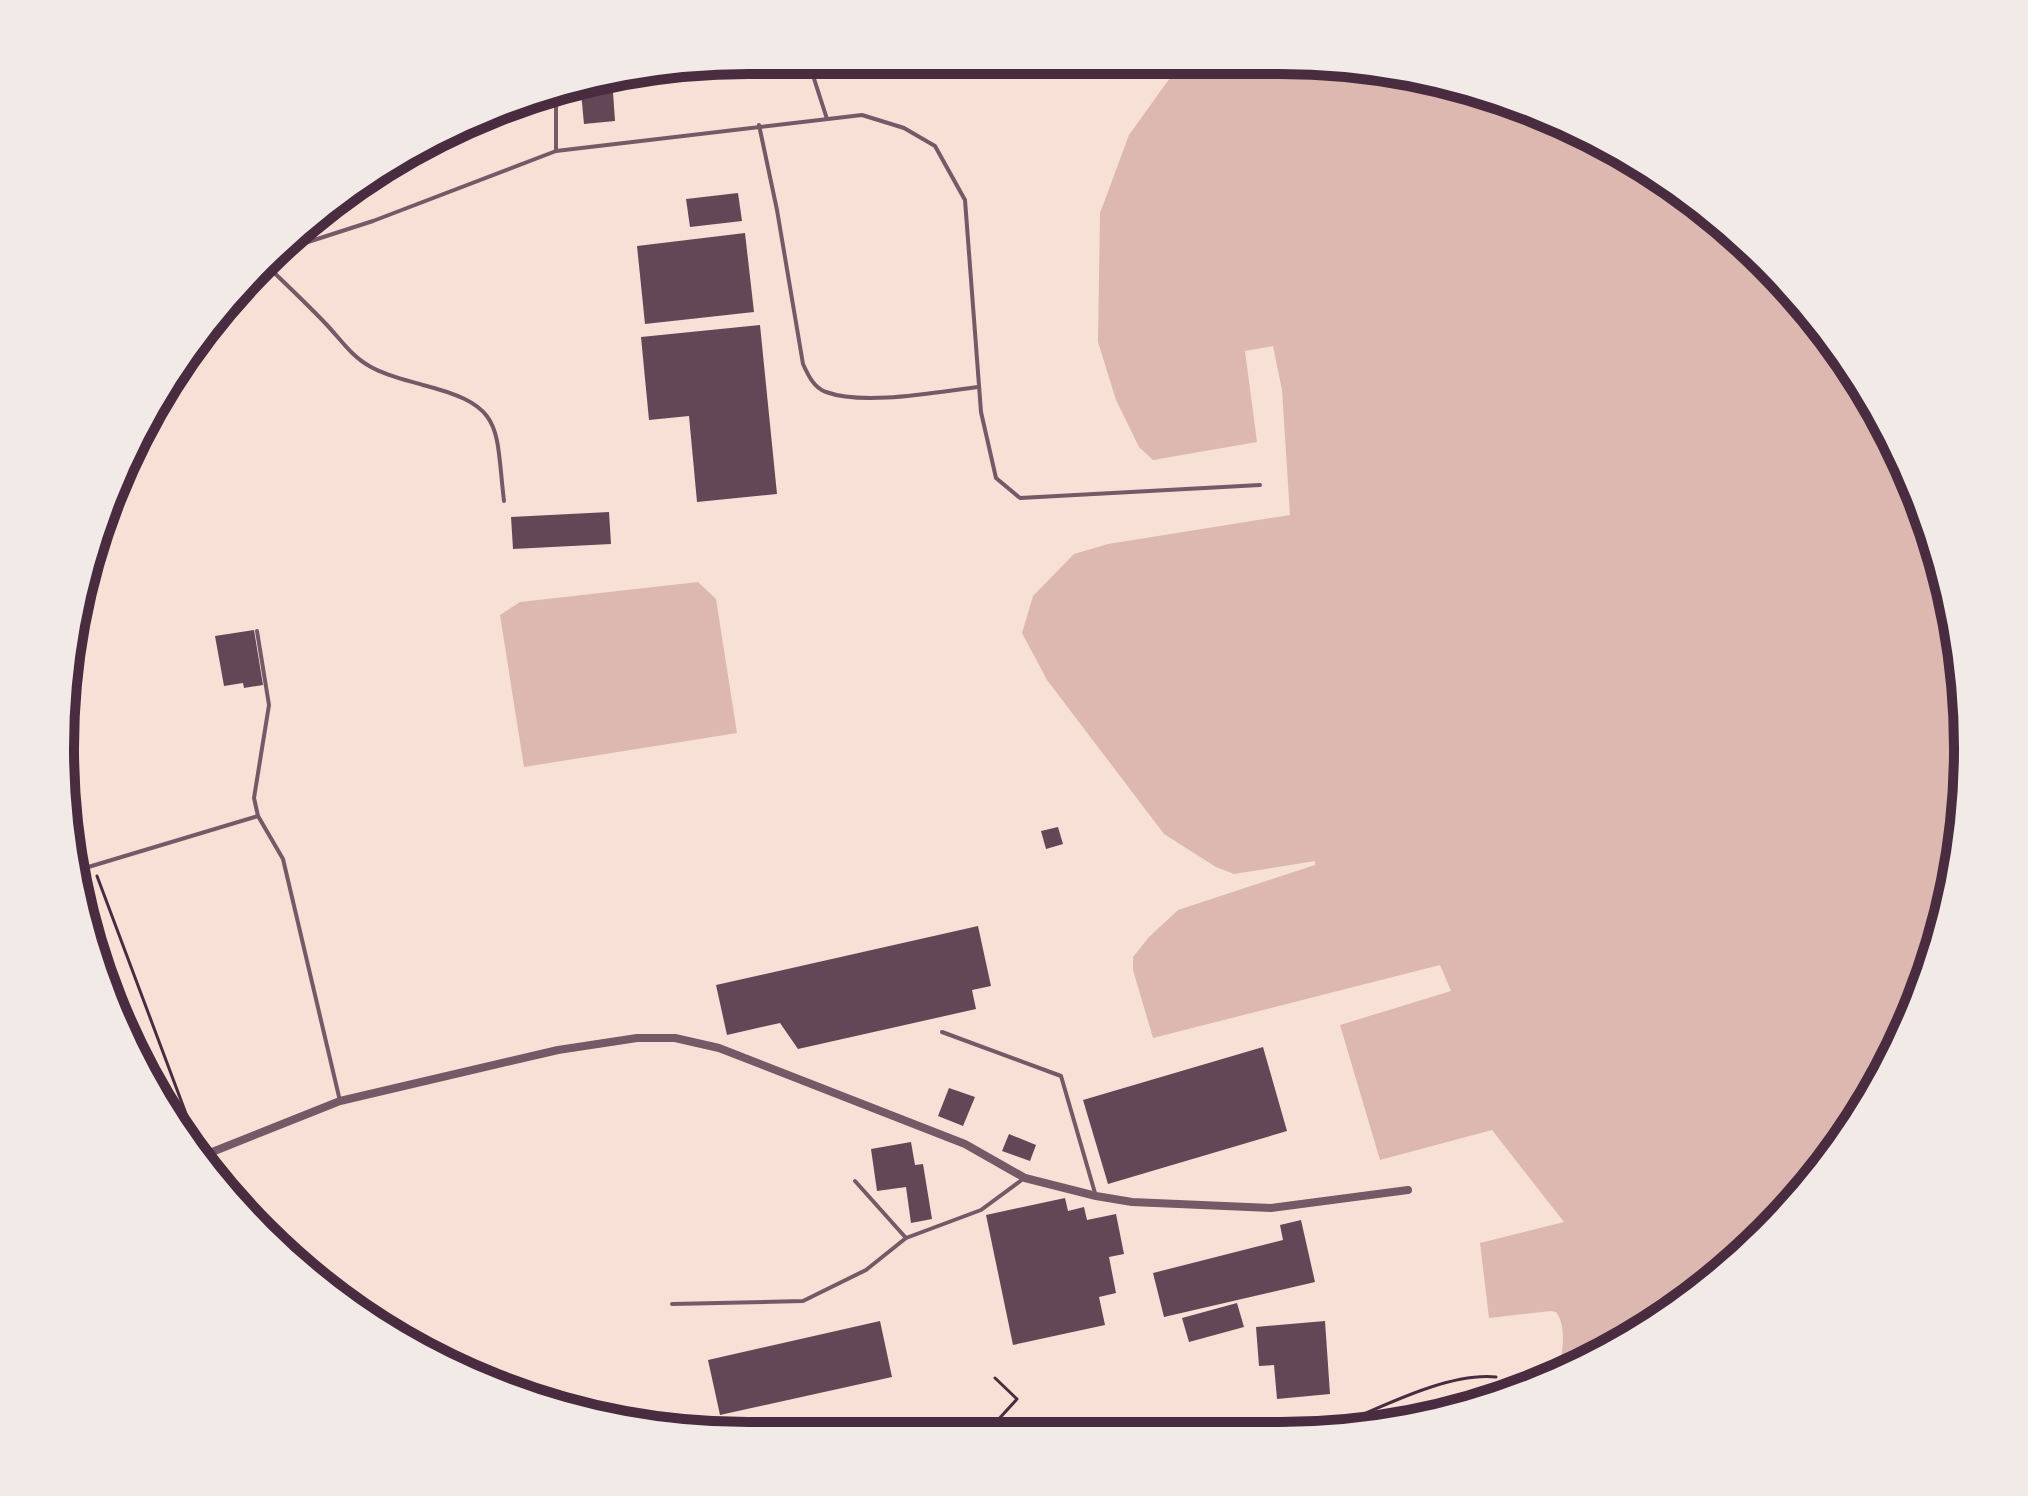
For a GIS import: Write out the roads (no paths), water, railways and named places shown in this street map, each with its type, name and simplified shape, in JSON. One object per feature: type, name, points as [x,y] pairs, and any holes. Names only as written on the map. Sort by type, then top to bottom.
[{"type":"street","points":[[209,1153],[340,1101],[558,1050],[637,1038],[675,1038],[719,1048],[950,1138],[1025,1178],[1096,1196],[1132,1202],[1271,1208],[1408,1190]]},
{"type":"lane","points":[[813,74],[827,119]]},
{"type":"lane","points":[[556,102],[556,151]]},
{"type":"lane","points":[[300,244],[373,221],[556,151],[862,115],[904,128],[935,146],[965,200],[981,412],[996,478],[1020,498],[1260,485]]},
{"type":"lane","points":[[759,125],[803,364],[810,379],[826,392],[873,399],[979,387]]},
{"type":"lane","points":[[272,270],[349,351],[371,368],[463,396],[488,414],[498,448],[504,501]]},
{"type":"lane","points":[[257,631],[269,705],[254,798],[258,816],[283,859],[340,1101]]},
{"type":"lane","points":[[85,868],[258,816]]},
{"type":"lane","points":[[942,1032],[1061,1076],[1096,1196]]},
{"type":"lane","points":[[672,1304],[803,1301],[866,1270],[906,1238],[981,1210],[1025,1178]]},
{"type":"lane","points":[[855,1181],[906,1238]]}]
